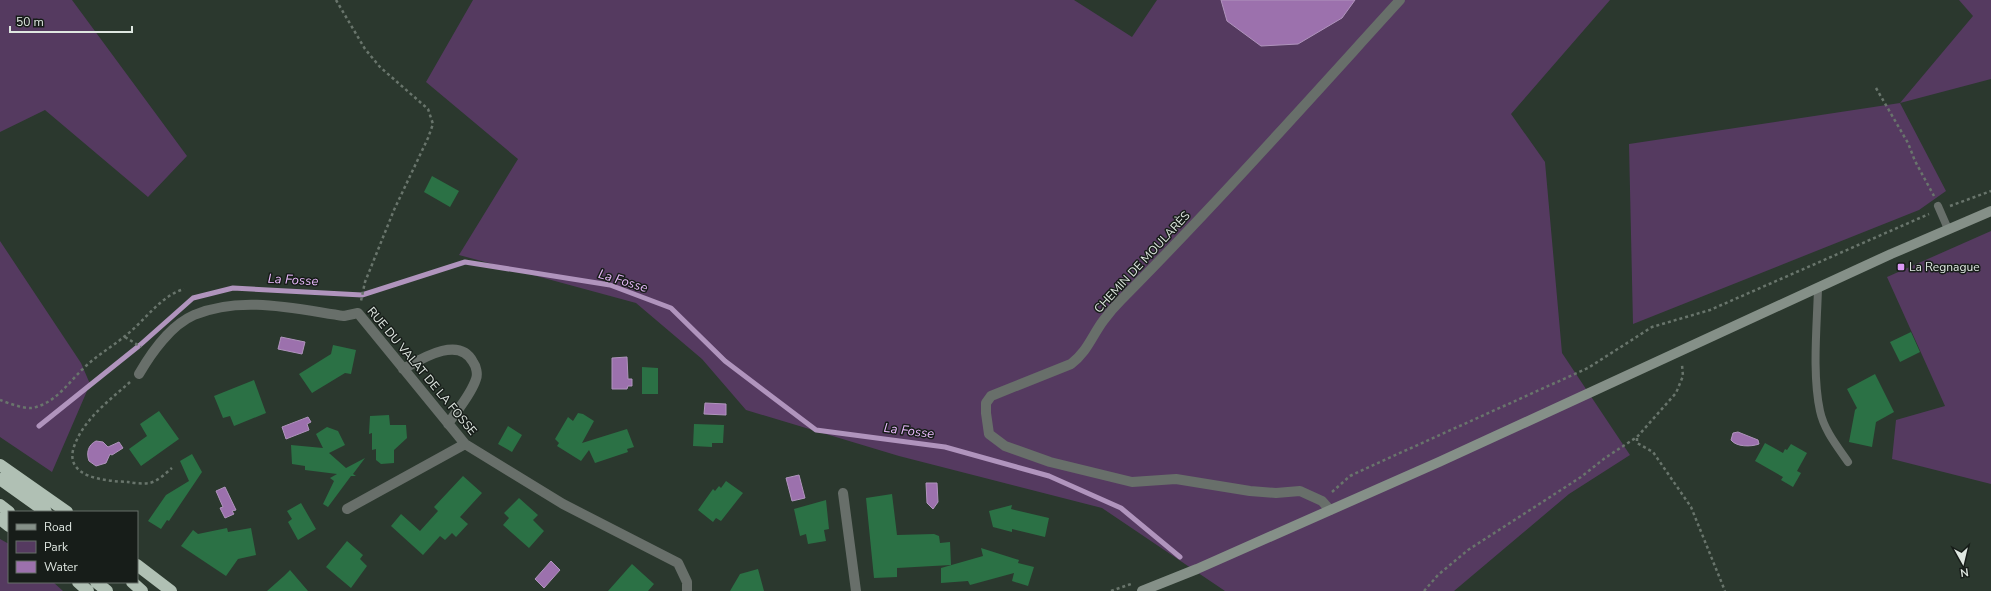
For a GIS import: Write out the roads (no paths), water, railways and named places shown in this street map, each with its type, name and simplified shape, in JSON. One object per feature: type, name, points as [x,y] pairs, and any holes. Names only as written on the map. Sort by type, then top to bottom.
[{"type":"highway","points":[[0,465],[66,511]]},
{"type":"highway","points":[[0,479],[45,511]]},
{"type":"highway","points":[[0,505],[8,511]]},
{"type":"highway","points":[[138,566],[171,591]]},
{"type":"highway","points":[[79,583],[88,591]]},
{"type":"highway","points":[[97,583],[106,591]]},
{"type":"highway","points":[[133,583],[142,591]]},
{"type":"street","name":"CHEMIN DE MOULARÈS","points":[[1330,510],[1322,500],[1300,491],[1276,493],[1250,491],[1176,479],[1132,482],[1122,481],[1050,462],[1005,446],[989,434],[986,404],[992,396],[1072,364],[1079,358],[1087,349],[1103,321],[1115,306],[1166,254],[1400,0]]},
{"type":"street","points":[[1142,591],[1330,510],[1676,354],[1948,229],[1991,211]]},
{"type":"street","name":"RUE DU VALAT DE LA FOSSE","points":[[139,374],[151,354],[173,330],[194,315],[236,304],[344,316],[358,313],[465,444],[563,504],[678,563],[687,582],[687,591]]},
{"type":"street","points":[[403,369],[426,357],[449,350],[459,349],[471,356],[476,367],[477,379],[448,424]]},
{"type":"street","points":[[346,509],[465,444]]},
{"type":"street","points":[[843,493],[856,591]]},
{"type":"lane","points":[[1939,207],[1948,229]]},
{"type":"lane","points":[[1818,288],[1817,390],[1820,412],[1833,441],[1848,462]]},
{"type":"water","points":[[1221,0],[1355,0],[1342,18],[1298,44],[1261,46],[1227,21]]},
{"type":"water","points":[[281,337],[305,342],[302,354],[278,349]]},
{"type":"water","points":[[627,357],[628,379],[632,379],[632,386],[628,386],[627,389],[612,389],[612,358]]},
{"type":"water","points":[[705,403],[726,404],[726,415],[704,414]]},
{"type":"water","points":[[308,417],[311,422],[307,424],[309,430],[286,439],[282,427]]},
{"type":"water","points":[[1738,432],[1758,440],[1759,444],[1744,446],[1736,444],[1731,440],[1733,433]]},
{"type":"water","points":[[96,441],[103,442],[108,447],[119,442],[123,448],[112,455],[110,454],[106,463],[96,466],[89,461],[88,450],[89,447]]},
{"type":"water","points":[[799,475],[805,498],[792,501],[786,478]]},
{"type":"water","points":[[926,483],[937,483],[938,502],[933,509],[927,503]]},
{"type":"water","points":[[225,487],[236,510],[232,511],[234,514],[225,518],[220,508],[223,507],[216,491]]},
{"type":"water","points":[[551,561],[560,570],[544,588],[535,579]]},
{"type":"waterway","name":"La Fosse","points":[[39,426],[140,345],[193,298],[233,288],[362,295],[465,262],[610,285],[671,308],[725,361],[816,430],[945,447],[1049,476],[1121,508],[1180,557]]},
{"type":"place","name":"La Regnague","points":[[1901,267]]}]
